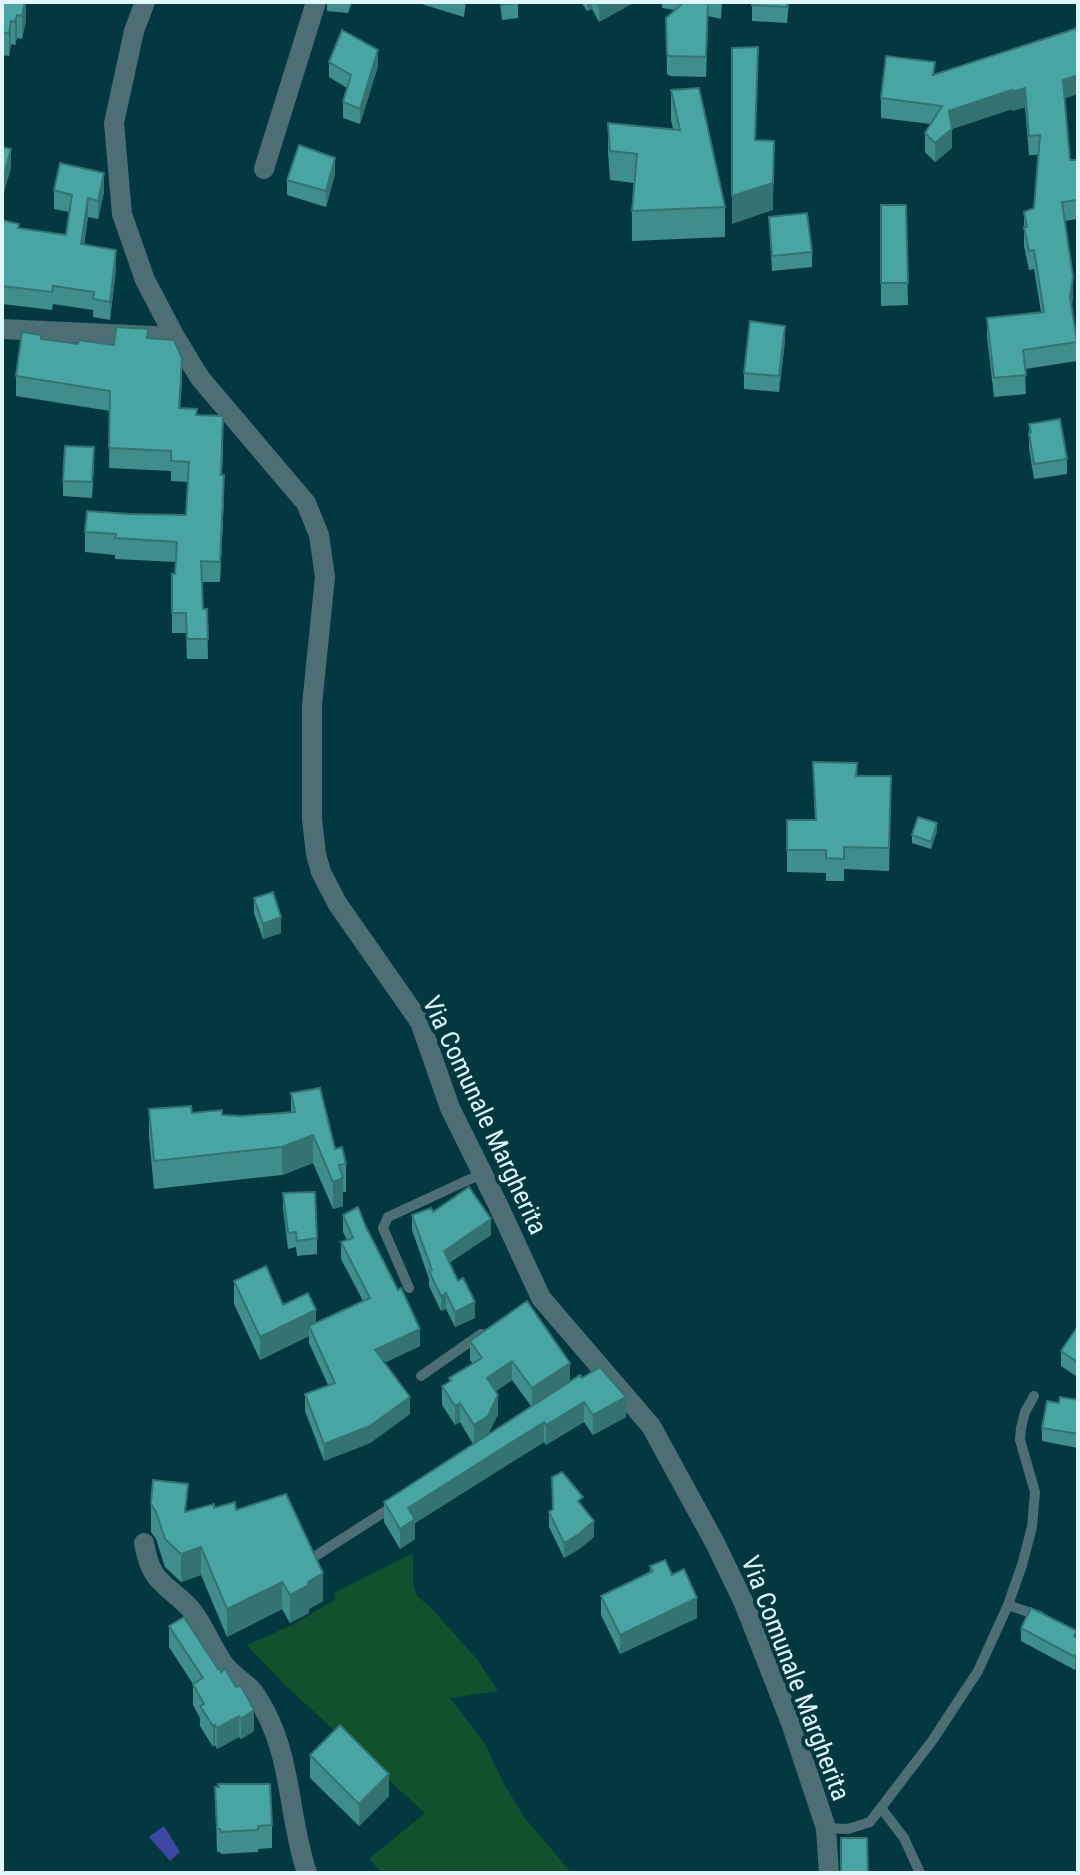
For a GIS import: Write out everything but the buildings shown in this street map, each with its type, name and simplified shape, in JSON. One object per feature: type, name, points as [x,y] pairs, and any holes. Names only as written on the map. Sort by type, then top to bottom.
[{"type":"street","name":"Via Comunale Margherita","points":[[145,2],[134,31],[114,123],[122,214],[145,280],[200,378],[306,503],[319,535],[325,577],[312,705],[312,819],[321,872],[337,903],[420,1022],[450,1108],[499,1207],[535,1301],[596,1375],[651,1426],[715,1543],[744,1603],[791,1723],[826,1828],[829,1873]]},
{"type":"street","points":[[264,169],[316,2]]},
{"type":"street","points":[[2,329],[175,337]]},
{"type":"street","points":[[144,1543],[147,1560],[158,1581],[190,1607],[222,1661],[233,1675],[251,1689],[266,1712],[280,1744],[307,1873]]},
{"type":"lane","points":[[409,1288],[383,1228],[388,1217],[481,1174]]},
{"type":"lane","points":[[421,1376],[494,1325]]},
{"type":"lane","points":[[826,1828],[848,1829],[870,1822],[932,1741],[978,1671],[1008,1605],[1034,1519],[1035,1492],[1020,1440],[1025,1412],[1034,1396]]},
{"type":"lane","points":[[317,1555],[395,1505]]},
{"type":"lane","points":[[1008,1605],[1054,1620]]},
{"type":"lane","points":[[881,1808],[904,1838],[920,1873]]},
{"type":"green space","points":[[413,1553],[413,1584],[417,1596],[477,1659],[498,1691],[450,1698],[484,1742],[524,1817],[569,1870],[567,1873],[382,1873],[369,1859],[425,1813],[286,1686],[247,1645],[292,1625],[336,1599],[334,1593]]},
{"type":"shaded area","points":[[164,1826],[180,1852],[170,1861],[149,1837]]}]
